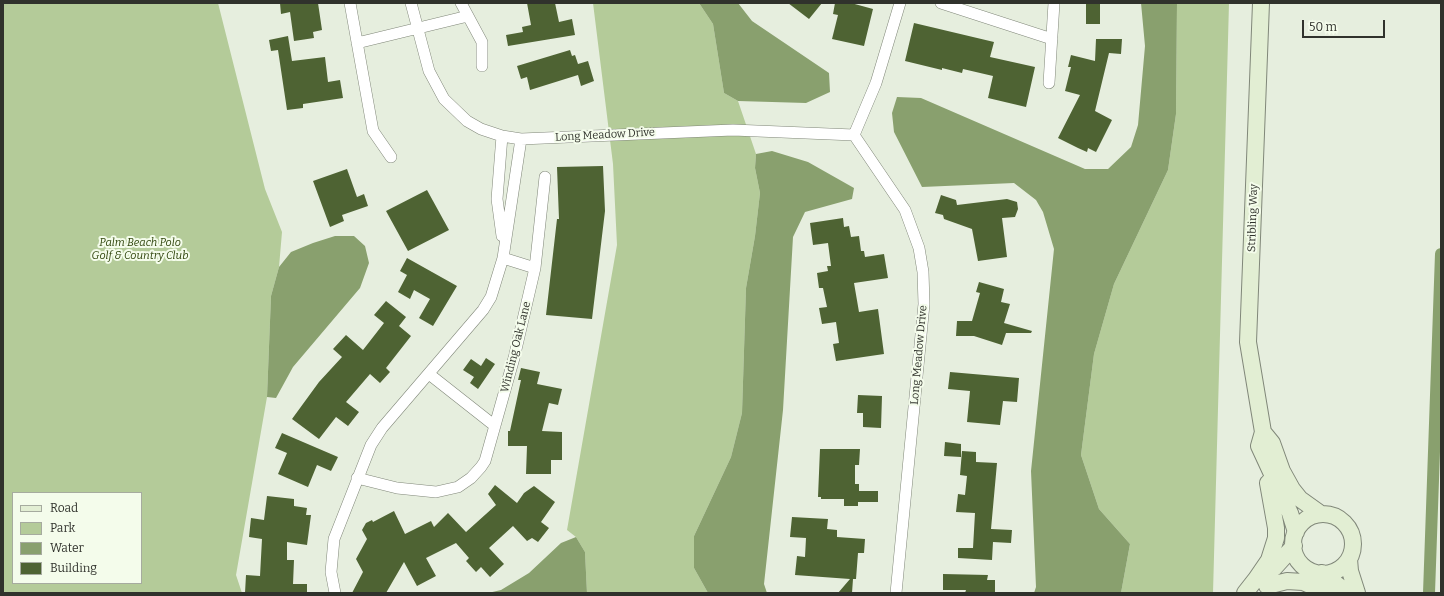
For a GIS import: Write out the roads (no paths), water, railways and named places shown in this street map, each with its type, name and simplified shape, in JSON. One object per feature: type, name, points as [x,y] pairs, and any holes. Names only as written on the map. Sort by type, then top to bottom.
[{"type":"street","points":[[350,3],[373,131],[391,157]]},
{"type":"street","name":"Long Meadow Drive","points":[[411,3],[429,71],[444,99],[467,121],[480,129],[502,136],[521,139],[733,130],[854,135],[904,210],[917,243],[923,272],[924,304],[896,593]]},
{"type":"street","points":[[461,3],[482,42],[482,66]]},
{"type":"street","points":[[854,135],[876,83],[900,3]]},
{"type":"street","points":[[941,3],[1052,39]]},
{"type":"street","points":[[1048,83],[1054,3]]},
{"type":"street","name":"Stribling Way","points":[[1261,3],[1248,342],[1263,432],[1259,446],[1290,513],[1295,539]]},
{"type":"street","points":[[357,42],[418,29],[468,16]]},
{"type":"street","points":[[502,136],[497,198],[504,246]]},
{"type":"street","points":[[335,593],[331,572],[332,550],[337,531],[371,445],[382,428],[483,310],[491,297],[503,258],[521,139]]},
{"type":"street","name":"Winding Oak Lane","points":[[357,478],[397,488],[429,492],[451,490],[465,483],[485,461],[514,358],[535,268],[545,177]]},
{"type":"street","points":[[503,258],[535,268]]},
{"type":"street","points":[[429,374],[495,426]]},
{"type":"street","name":"Stribling Way","points":[[1263,432],[1272,443],[1282,471],[1292,489],[1300,499],[1321,514]]},
{"type":"street","points":[[1261,586],[1276,533],[1262,454]]},
{"type":"street","points":[[1261,586],[1295,539],[1307,519],[1321,514],[1328,514],[1341,520],[1350,531],[1353,545],[1349,559],[1350,571],[1357,593]]},
{"type":"street","points":[[1295,539],[1300,562],[1339,586],[1344,593]]},
{"type":"street","points":[[1245,593],[1284,574],[1315,571],[1332,572],[1339,569],[1349,559]]},
{"type":"street","points":[[1261,586],[1287,581],[1303,582],[1313,585],[1328,593]]},
{"type":"water","points":[[699,3],[738,3],[752,21],[829,73],[830,92],[806,103],[738,101],[724,93],[713,24]]},
{"type":"water","points":[[1141,3],[1177,3],[1176,114],[1168,170],[1114,284],[1094,354],[1081,455],[1099,509],[1130,544],[1121,593],[1034,593],[1036,587],[1031,471],[1054,249],[1043,212],[1036,200],[1014,183],[922,187],[894,132],[892,113],[897,97],[921,98],[1085,169],[1108,169],[1131,147],[1138,125],[1145,46]]},
{"type":"water","points":[[772,151],[808,162],[854,188],[852,199],[805,212],[793,237],[783,410],[764,584],[767,593],[708,593],[694,568],[694,536],[731,457],[742,413],[746,288],[755,236],[760,193],[755,168],[756,154]]},
{"type":"water","points":[[335,236],[354,236],[365,246],[369,263],[360,288],[293,367],[276,398],[267,397],[271,296],[279,267],[291,252]]},
{"type":"water","points":[[576,537],[585,552],[587,593],[488,593],[501,590],[529,573],[561,543]]},
{"type":"waterway","points":[[1429,593],[1441,254]]},
{"type":"park label","name":"Palm Beach Polo Golf & Country Club","points":[[140,249]]}]
